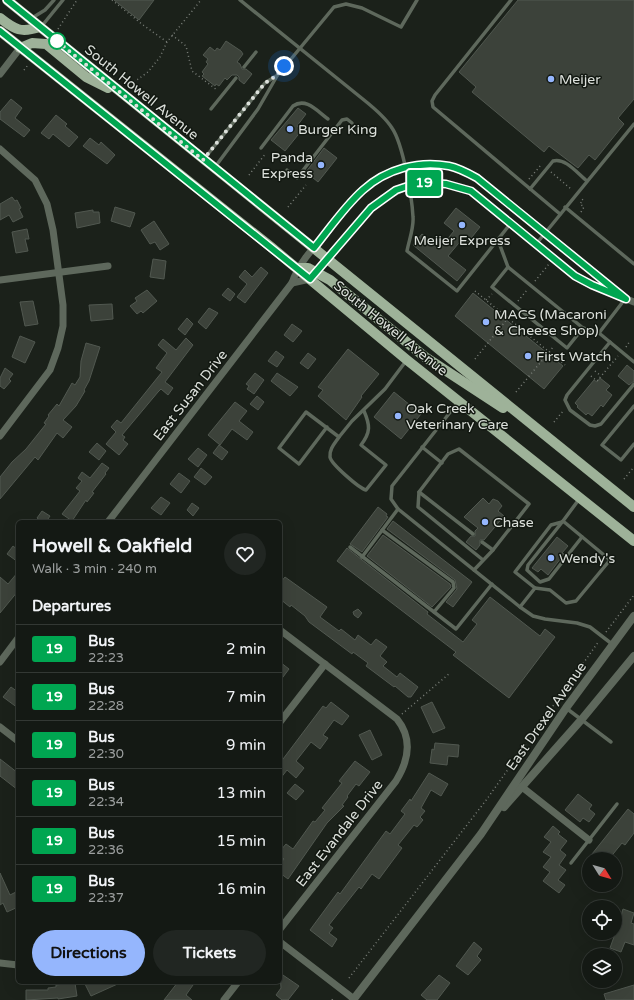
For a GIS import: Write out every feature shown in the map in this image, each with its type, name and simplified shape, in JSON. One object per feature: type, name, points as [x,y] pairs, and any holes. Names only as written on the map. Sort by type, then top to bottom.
[{"type":"main road","name":"South Howell Avenue","points":[[7,0],[634,507]]},
{"type":"main road","points":[[0,18],[19,30],[40,27]]},
{"type":"main road","points":[[0,31],[297,268],[308,268],[314,275],[425,357],[532,425]]},
{"type":"main road","points":[[20,48],[32,43],[46,44],[86,77],[126,97]]},
{"type":"main road","name":"South Howell Avenue","points":[[314,275],[407,360],[634,541]]},
{"type":"street","points":[[0,74],[20,48]]},
{"type":"street","points":[[0,149],[26,170],[35,180],[47,204],[60,272],[63,305],[63,326],[58,348],[50,370],[0,436]]},
{"type":"street","points":[[297,268],[364,189],[384,176],[405,166],[449,166],[463,170],[477,178],[626,299]]},
{"type":"street","points":[[292,284],[314,275],[371,208],[396,190],[408,186],[429,183],[446,184],[471,191],[575,276],[592,285],[634,302]]},
{"type":"street","points":[[0,280],[108,266]]},
{"type":"street","name":"East Susan Drive","points":[[110,520],[292,284],[297,268]]},
{"type":"street","name":"East Drexel Avenue","points":[[354,1000],[481,834],[566,708],[634,616]]},
{"type":"street","points":[[282,632],[396,719]]},
{"type":"street","points":[[0,662],[16,641]]},
{"type":"street","name":"East Drexel Avenue","points":[[481,834],[582,720],[633,658]]},
{"type":"street","points":[[282,719],[325,664]]},
{"type":"street","name":"East Evandale Drive","points":[[282,925],[396,781],[405,765],[408,750],[405,733],[396,719]]},
{"type":"street","points":[[0,727],[16,739]]},
{"type":"street","points":[[522,787],[589,840]]},
{"type":"street","points":[[282,944],[354,1000]]},
{"type":"street","points":[[0,963],[16,965]]},
{"type":"street","points":[[224,1000],[236,984]]},
{"type":"lane","points":[[30,19],[45,10],[54,0]]},
{"type":"lane","points":[[40,27],[63,0]]},
{"type":"lane","points":[[240,0],[300,47],[382,115],[393,128],[399,142],[405,166],[413,218],[407,251],[457,291],[511,223]]},
{"type":"lane","points":[[214,168],[258,109],[276,76],[334,7],[346,4],[362,8],[401,27],[417,0]]},
{"type":"lane","points":[[511,0],[435,95],[432,101],[433,107],[436,112],[560,214]]},
{"type":"lane","points":[[244,68],[256,52]]},
{"type":"lane","points":[[203,160],[265,83],[276,76]]},
{"type":"lane","points":[[211,109],[236,78]]},
{"type":"lane","points":[[260,148],[298,103],[306,103],[328,119]]},
{"type":"lane","points":[[287,170],[297,178],[342,120],[347,119],[352,123]]},
{"type":"lane","points":[[536,243],[634,124]]},
{"type":"lane","points":[[530,189],[553,160],[558,159],[564,161],[587,181]]},
{"type":"lane","points":[[566,207],[634,264]]},
{"type":"lane","points":[[498,240],[508,267],[583,328],[599,333],[634,362]]},
{"type":"lane","points":[[508,267],[492,287],[567,348],[583,328]]},
{"type":"lane","points":[[599,333],[626,299]]},
{"type":"lane","points":[[610,342],[572,389],[565,400],[567,406],[590,425],[595,426],[601,424],[634,384]]},
{"type":"lane","points":[[364,411],[370,430],[361,445],[386,465],[366,490],[332,463],[330,456],[332,447],[352,422],[385,389],[407,360]]},
{"type":"lane","points":[[459,401],[392,486],[392,499],[398,509],[520,607],[534,616],[545,619],[578,622],[590,627],[612,644]]},
{"type":"lane","points":[[634,406],[602,445],[620,460],[634,444]]},
{"type":"lane","points":[[327,427],[299,464],[279,448],[304,412],[310,412],[339,437]]},
{"type":"lane","points":[[422,447],[442,463]]},
{"type":"lane","points":[[474,570],[493,550],[529,504],[459,449],[448,454],[419,492],[418,507],[483,560]]},
{"type":"lane","points":[[419,492],[473,534]]},
{"type":"lane","points":[[580,498],[528,565],[527,570],[529,574],[540,582],[549,579],[582,537]]},
{"type":"lane","points":[[362,557],[398,509]]},
{"type":"lane","points":[[563,521],[610,560],[576,601],[566,603],[550,590],[535,588],[515,572],[551,526],[563,521]]},
{"type":"lane","points":[[382,530],[452,582],[455,586],[434,612]]},
{"type":"lane","points":[[482,542],[493,550]]},
{"type":"lane","points":[[350,547],[456,629],[492,584]]},
{"type":"lane","points":[[520,607],[535,588]]},
{"type":"lane","points":[[566,708],[611,742]]},
{"type":"lane","points":[[571,863],[617,804]]},
{"type":"path","points":[[112,0],[167,42]]},
{"type":"path","points":[[134,82],[148,72],[160,57],[172,35],[201,0]]},
{"type":"path","points":[[172,35],[186,46],[192,71],[222,94]]},
{"type":"path","points":[[249,175],[266,153]]},
{"type":"path","points":[[524,184],[541,164],[543,166]]},
{"type":"path","points":[[551,172],[571,189]]},
{"type":"path","points":[[288,207],[306,185]]},
{"type":"path","points":[[581,198],[583,200],[580,204],[584,208],[581,212]]},
{"type":"path","points":[[475,359],[507,318],[515,305],[549,263]]},
{"type":"path","points":[[475,291],[565,365]]},
{"type":"path","points":[[516,392],[549,352]]},
{"type":"path","points":[[587,381],[591,376],[597,381],[618,355]]},
{"type":"path","points":[[590,367],[601,376]]},
{"type":"path","points":[[554,422],[565,408]]},
{"type":"path","points":[[624,479],[634,467]]},
{"type":"path","points":[[349,978],[487,799],[602,636],[634,595]]},
{"type":"path","points":[[396,719],[450,673]]},
{"type":"building","points":[[114,0],[154,0],[139,20]]},
{"type":"building","name":"Meijer","points":[[518,0],[634,0],[634,99],[618,118],[624,124],[595,160],[589,155],[578,168],[549,146],[544,152],[472,92],[476,87],[459,72]]},
{"type":"building","points":[[226,41],[241,51],[243,54],[237,62],[240,64],[242,69],[246,69],[252,74],[244,84],[239,80],[237,75],[232,75],[227,80],[225,78],[219,86],[216,84],[215,86],[202,76],[204,74],[202,72],[208,64],[206,62],[208,59],[203,55],[210,47],[215,51],[217,48],[220,50]]},
{"type":"building","points":[[11,99],[22,108],[15,118],[30,130],[24,137],[0,119],[0,112]]},
{"type":"building","name":"Burger King","points":[[298,108],[306,114],[297,126],[302,130],[285,151],[271,140]]},
{"type":"building","points":[[56,115],[67,124],[65,126],[78,137],[69,147],[53,134],[49,139],[41,133]]},
{"type":"building","points":[[90,138],[99,145],[101,142],[115,155],[107,164],[83,146]]},
{"type":"building","name":"Panda Express","points":[[324,148],[337,158],[318,182],[306,172]]},
{"type":"building","points":[[12,197],[15,201],[17,200],[23,217],[13,222],[9,215],[0,220],[0,204]]},
{"type":"building","points":[[115,207],[135,213],[130,227],[111,221]]},
{"type":"building","points":[[456,208],[480,227],[468,242],[463,238],[448,256],[466,270],[457,281],[413,245],[422,234],[440,248],[454,231],[444,223]]},
{"type":"building","points":[[93,210],[93,212],[99,212],[100,223],[77,228],[75,213]]},
{"type":"building","points":[[154,221],[169,244],[160,250],[155,242],[150,244],[141,230]]},
{"type":"building","points":[[27,229],[29,239],[25,239],[28,251],[16,253],[12,232]]},
{"type":"building","points":[[153,259],[166,261],[164,279],[150,277]]},
{"type":"building","points":[[261,267],[268,273],[245,303],[237,297],[247,284],[239,277],[245,270],[252,277]]},
{"type":"building","points":[[228,288],[235,294],[230,301],[222,295]]},
{"type":"building","points":[[147,290],[157,301],[143,313],[141,311],[137,314],[130,306],[137,301],[135,298]]},
{"type":"building","points":[[473,293],[563,366],[544,389],[455,316]]},
{"type":"building","points":[[33,301],[38,324],[25,326],[20,302]]},
{"type":"building","points":[[112,304],[113,319],[91,321],[89,305]]},
{"type":"building","points":[[209,308],[218,313],[206,329],[198,322]]},
{"type":"building","points":[[187,318],[193,324],[185,335],[178,329]]},
{"type":"building","points":[[292,324],[302,331],[293,342],[284,335]]},
{"type":"building","points":[[20,336],[35,342],[25,363],[12,357]]},
{"type":"building","points":[[186,338],[193,345],[165,382],[173,388],[168,395],[161,389],[122,435],[125,437],[123,440],[128,444],[119,455],[106,444],[116,432],[111,427],[117,420],[121,423],[162,372],[156,368],[167,353],[158,345],[163,339],[176,350]]},
{"type":"building","points":[[86,343],[100,347],[89,381],[84,390],[85,391],[76,406],[63,420],[72,427],[63,438],[57,433],[38,460],[35,457],[0,499],[0,477],[12,462],[26,449],[46,424],[44,423],[49,416],[48,415],[57,404],[59,406],[72,383],[75,385],[80,377],[81,361]]},
{"type":"building","points":[[348,349],[379,374],[361,396],[362,397],[346,420],[318,396],[323,390],[318,387]]},
{"type":"building","points":[[276,351],[284,357],[277,367],[268,361]]},
{"type":"building","points":[[308,353],[316,359],[308,369],[300,363]]},
{"type":"building","points":[[627,365],[634,371],[634,381],[629,385],[618,376]]},
{"type":"building","points":[[5,368],[13,374],[9,379],[11,381],[4,389],[0,386],[0,378]]},
{"type":"building","points":[[255,373],[264,380],[254,394],[247,389],[249,386],[246,384]]},
{"type":"building","points":[[277,373],[298,387],[290,396],[271,381]]},
{"type":"building","points":[[600,378],[610,386],[606,390],[612,395],[603,407],[601,405],[592,416],[588,413],[586,415],[577,407],[578,406],[575,403],[594,380],[597,382]]},
{"type":"building","name":"Oak Creek Veterinary Care","points":[[394,392],[421,414],[401,439],[374,417]]},
{"type":"building","points":[[257,396],[264,402],[258,410],[250,404]]},
{"type":"building","points":[[235,402],[247,411],[239,421],[253,432],[247,440],[232,429],[220,445],[208,435]]},
{"type":"building","points":[[97,443],[106,451],[99,460],[89,452]]},
{"type":"building","points":[[219,445],[228,452],[222,460],[213,453]]},
{"type":"building","points":[[198,448],[207,455],[198,467],[188,459]]},
{"type":"building","points":[[102,463],[109,468],[92,492],[94,493],[87,502],[86,500],[73,520],[71,520],[62,514],[80,491],[76,488],[82,481],[78,478],[82,472],[90,478]]},
{"type":"building","points":[[201,468],[212,477],[205,485],[194,477]]},
{"type":"building","points":[[179,473],[190,481],[181,493],[170,484]]},
{"type":"building","points":[[161,497],[170,503],[161,515],[151,508]]},
{"type":"building","name":"Chase","points":[[483,498],[489,504],[493,499],[498,501],[502,506],[498,511],[504,516],[484,540],[480,540],[480,545],[476,550],[466,542],[471,536],[475,536],[475,531],[478,528],[464,517]]},
{"type":"building","points":[[192,503],[199,508],[193,516],[187,510]]},
{"type":"building","points":[[378,507],[387,514],[386,516],[388,517],[362,552],[350,544]]},
{"type":"building","points":[[42,511],[50,516],[47,520],[40,520],[37,518]]},
{"type":"building","points":[[393,521],[472,582],[453,607],[446,602],[457,589],[455,580],[387,529]]},
{"type":"building","points":[[383,535],[450,584],[451,587],[432,607],[367,556]]},
{"type":"building","name":"Wendy's","points":[[557,537],[568,546],[562,553],[564,554],[548,575],[541,569],[538,572],[532,568]]},
{"type":"building","points":[[13,546],[16,548],[16,561],[7,554]]},
{"type":"building","points":[[347,548],[428,612],[427,614],[463,642],[477,624],[472,620],[490,597],[540,636],[545,629],[555,637],[509,698],[453,655],[456,652],[337,561]]},
{"type":"building","points":[[16,574],[16,593],[0,613],[0,577],[8,584]]},
{"type":"building","points":[[285,577],[327,607],[320,617],[339,631],[341,629],[355,640],[358,635],[371,645],[376,639],[387,647],[380,656],[387,662],[383,666],[397,677],[400,673],[418,687],[411,697],[408,697],[395,686],[394,687],[366,666],[368,663],[353,652],[352,654],[309,622],[305,616],[291,605],[290,607],[282,601],[282,581]]},
{"type":"building","points":[[358,609],[362,613],[358,618],[353,612]]},
{"type":"building","points":[[282,664],[289,669],[282,678]]},
{"type":"building","points":[[11,687],[16,691],[16,707],[3,697]]},
{"type":"building","points":[[331,702],[349,716],[342,725],[334,720],[323,735],[328,738],[320,749],[311,742],[296,761],[304,768],[296,778],[287,770],[282,776],[282,760],[323,706],[326,708]]},
{"type":"building","points":[[432,702],[445,728],[433,733],[421,707]]},
{"type":"building","points":[[370,730],[382,755],[372,760],[359,735]]},
{"type":"building","points":[[435,743],[459,745],[458,757],[448,756],[447,765],[430,763],[432,749],[434,750]]},
{"type":"building","points":[[0,759],[16,771],[16,788],[0,776]]},
{"type":"building","points":[[355,761],[370,772],[359,786],[356,784],[342,805],[344,806],[327,823],[288,879],[282,874],[282,862],[284,859],[282,857],[282,849],[286,844],[293,849],[313,821],[315,822],[325,810],[322,808],[342,783],[339,781]]},
{"type":"building","points":[[429,773],[448,784],[441,796],[431,790],[421,808],[425,811],[420,817],[423,820],[417,827],[414,825],[398,845],[402,848],[379,879],[372,874],[361,889],[359,887],[329,925],[333,928],[329,933],[337,939],[332,947],[310,930],[338,892],[340,894],[386,831],[390,834],[405,814],[401,811],[410,799],[411,801]]},
{"type":"building","points":[[295,784],[304,791],[296,800],[287,793]]},
{"type":"building","points":[[578,794],[592,805],[589,809],[595,814],[589,822],[583,818],[580,822],[565,810]]},
{"type":"building","points":[[628,809],[634,814],[634,833],[625,845],[622,843],[615,852],[594,852]]},
{"type":"building","points":[[553,826],[560,832],[558,834],[567,841],[560,850],[566,855],[559,865],[566,870],[558,880],[565,885],[559,893],[543,881],[550,872],[543,867],[551,857],[543,852],[551,842],[544,837]]},
{"type":"building","points":[[0,873],[10,895],[16,892],[16,908],[7,912],[3,903],[0,905]]},
{"type":"building","points":[[623,909],[634,913],[631,923],[634,924],[634,945],[625,942],[622,950],[622,948],[610,948],[613,940],[622,940]]},
{"type":"building","points":[[474,942],[482,949],[477,956],[481,960],[468,975],[456,966]]},
{"type":"building","points":[[282,974],[299,986],[288,1000],[282,1000],[276,995],[281,988]]},
{"type":"building","points":[[439,975],[450,983],[437,1000],[427,1000],[421,995]]},
{"type":"building","points":[[75,984],[77,996],[58,999],[26,1000],[26,990],[48,990],[48,988],[56,987],[56,985]]},
{"type":"building","points":[[85,984],[118,984],[91,996]]},
{"type":"building","points":[[176,984],[193,985],[186,995],[192,1000],[164,1000]]},
{"type":"building","points":[[634,985],[634,1000],[606,1000],[604,994]]},
{"type":"bus line","name":"19","points":[[0,31],[310,279],[371,208],[383,198],[396,190],[408,186],[429,183],[446,184],[471,191],[493,207],[575,276],[592,285],[626,299],[477,178],[463,170],[449,166],[405,166],[384,176],[364,189],[314,248],[7,0]]},
{"type":"place","name":"Meijer","points":[[551,79]]},
{"type":"place","name":"Burger King","points":[[290,129]]},
{"type":"place","name":"Panda Express","points":[[321,165]]},
{"type":"place","name":"Meijer Express","points":[[462,225]]},
{"type":"place","name":"MACS (Macaroni & Cheese Shop)","points":[[486,322]]},
{"type":"place","name":"First Watch","points":[[528,356]]},
{"type":"place","name":"Oak Creek Veterinary Care","points":[[398,416]]},
{"type":"place","name":"Chase","points":[[485,522]]},
{"type":"place","name":"Wendy's","points":[[551,558]]},
{"type":"route","points":[[57,41],[52,37],[203,160],[265,83],[276,76],[284,66]]}]
